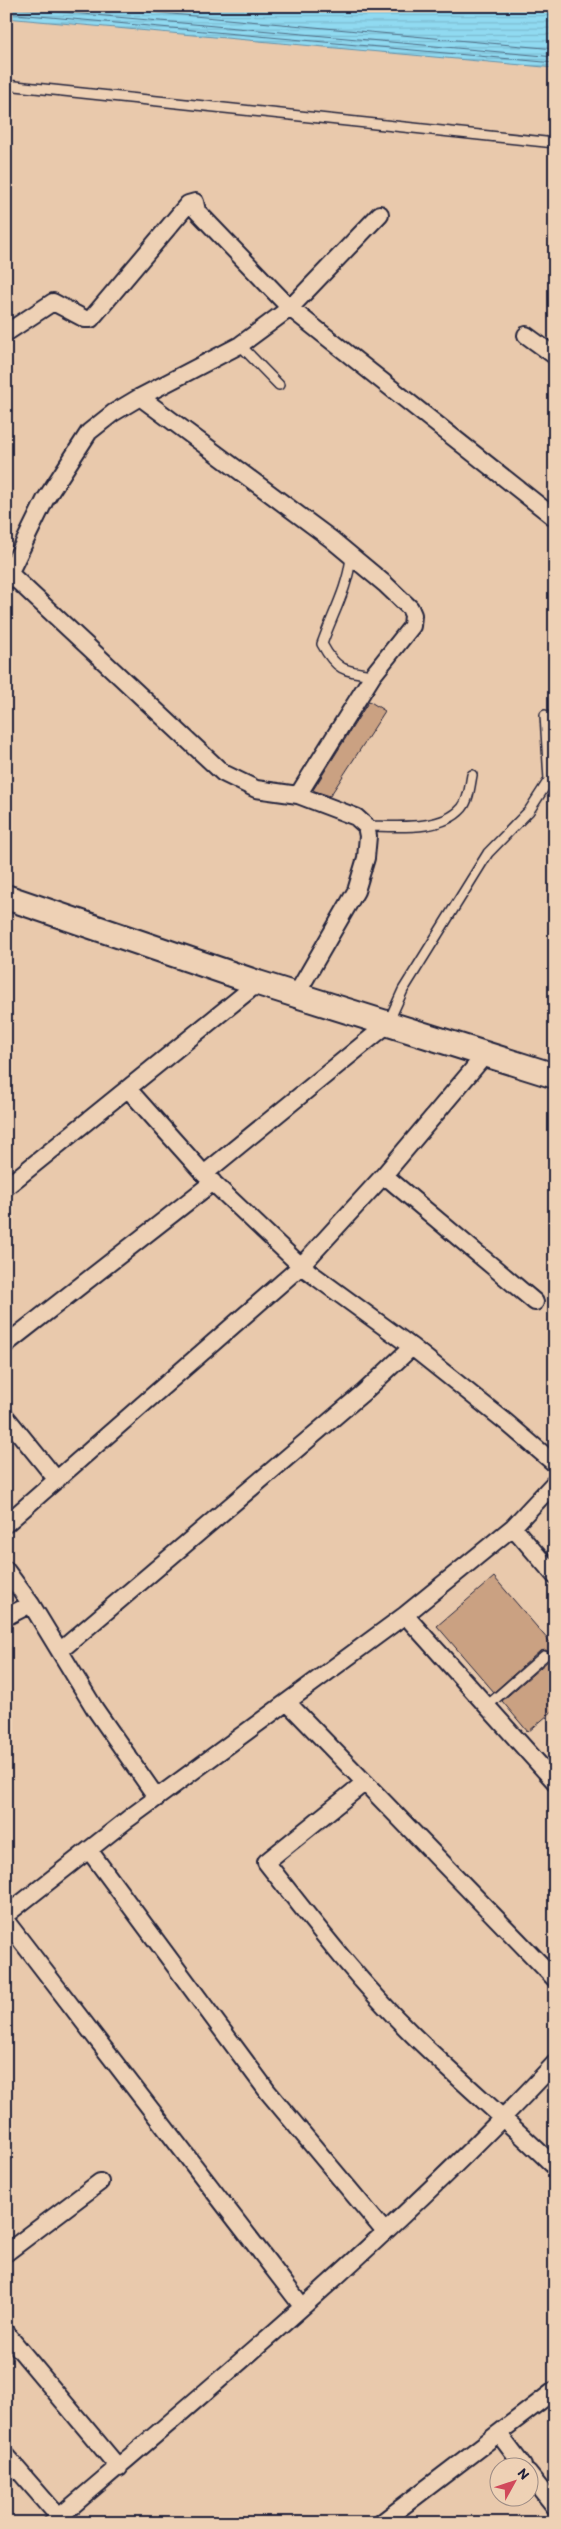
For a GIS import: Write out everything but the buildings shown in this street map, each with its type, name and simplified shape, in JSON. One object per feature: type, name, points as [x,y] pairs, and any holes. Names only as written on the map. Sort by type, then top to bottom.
[{"type":"street","points":[[6,333],[53,302],[84,318],[91,319],[188,204],[195,202],[197,212],[290,308],[552,511]]},
{"type":"street","points":[[296,995],[356,891],[366,858],[368,836],[366,826],[356,817],[298,795],[256,789],[223,774],[7,574],[45,500],[88,432],[113,413],[140,397],[240,346],[290,308],[380,214]]},
{"type":"street","points":[[526,335],[555,356]]},
{"type":"street","points":[[140,397],[331,539],[351,558],[385,584],[410,608],[413,615],[412,626],[373,675],[298,795]]},
{"type":"street","points":[[6,898],[258,983],[555,1076]]},
{"type":"street","points":[[6,1186],[258,983]]},
{"type":"street","points":[[6,1344],[208,1178],[388,1024]]},
{"type":"street","points":[[6,1524],[300,1266],[384,1175],[485,1055]]},
{"type":"street","points":[[128,1089],[208,1178],[300,1266],[412,1347],[555,1464]]},
{"type":"street","points":[[384,1175],[535,1302]]},
{"type":"street","points":[[61,1650],[364,1392],[412,1347]]},
{"type":"street","points":[[6,1416],[57,1480]]},
{"type":"street","points":[[6,1914],[157,1798],[405,1616],[513,1527],[555,1482]]},
{"type":"street","points":[[513,1527],[555,1576]]},
{"type":"street","points":[[6,1570],[61,1650],[95,1709],[157,1798]]},
{"type":"street","points":[[6,1617],[31,1604]]},
{"type":"street","points":[[405,1616],[555,1782]]},
{"type":"street","points":[[288,1703],[555,1979]]},
{"type":"street","points":[[364,1783],[266,1862],[342,1959],[413,2035],[555,2166]]},
{"type":"street","points":[[88,1850],[268,2092],[385,2232]]},
{"type":"street","points":[[6,1921],[302,2306]]},
{"type":"street","points":[[6,2456],[55,2521],[119,2468],[385,2232],[504,2117],[555,2063]]},
{"type":"street","points":[[6,2253],[100,2182]]},
{"type":"street","points":[[6,2333],[119,2468]]},
{"type":"street","points":[[388,2521],[555,2390]]},
{"type":"street","points":[[499,2434],[516,2456]]},
{"type":"street","points":[[538,2486],[555,2508]]},
{"type":"lane","points":[[6,85],[555,143]]},
{"type":"lane","points":[[240,346],[279,385]]},
{"type":"lane","points":[[351,558],[344,591],[334,611],[322,644],[333,664],[357,673],[373,675]]},
{"type":"lane","points":[[388,1024],[402,990],[488,853],[529,811],[549,780],[545,716]]},
{"type":"lane","points":[[366,826],[427,825],[449,818],[463,807],[472,775]]},
{"type":"lane","points":[[487,1706],[544,1656]]},
{"type":"water","points":[[6,6],[555,6],[555,68],[6,18]]}]
